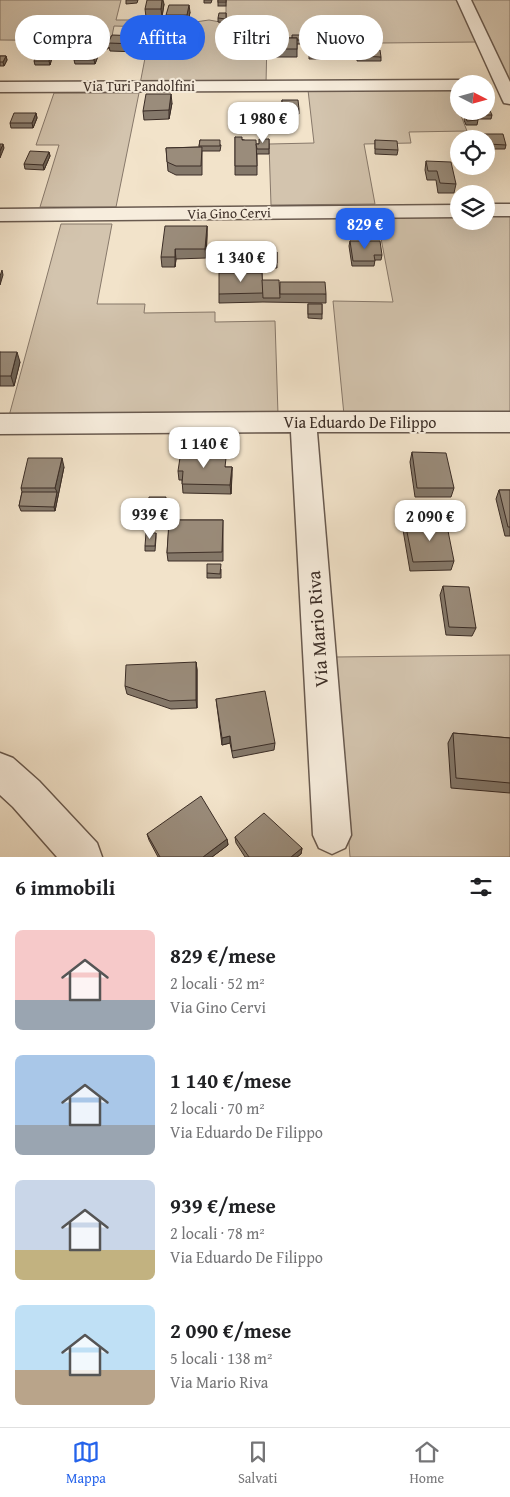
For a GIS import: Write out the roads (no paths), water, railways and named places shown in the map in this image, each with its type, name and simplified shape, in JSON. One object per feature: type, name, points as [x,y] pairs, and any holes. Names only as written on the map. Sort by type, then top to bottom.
[{"type":"street","points":[[464,0],[507,92]]},
{"type":"street","name":"Via Turi Pandolfini","points":[[0,87],[450,85]]},
{"type":"street","points":[[495,88],[507,92]]},
{"type":"street","points":[[495,210],[510,210]]},
{"type":"street","name":"Via Gino Cervi","points":[[0,216],[450,211]]},
{"type":"street","name":"Via Mario Riva","points":[[303,422],[332,835]]},
{"type":"street","name":"Via Eduardo De Filippo","points":[[0,424],[510,422]]},
{"type":"street","points":[[0,771],[26,794],[83,857]]}]
